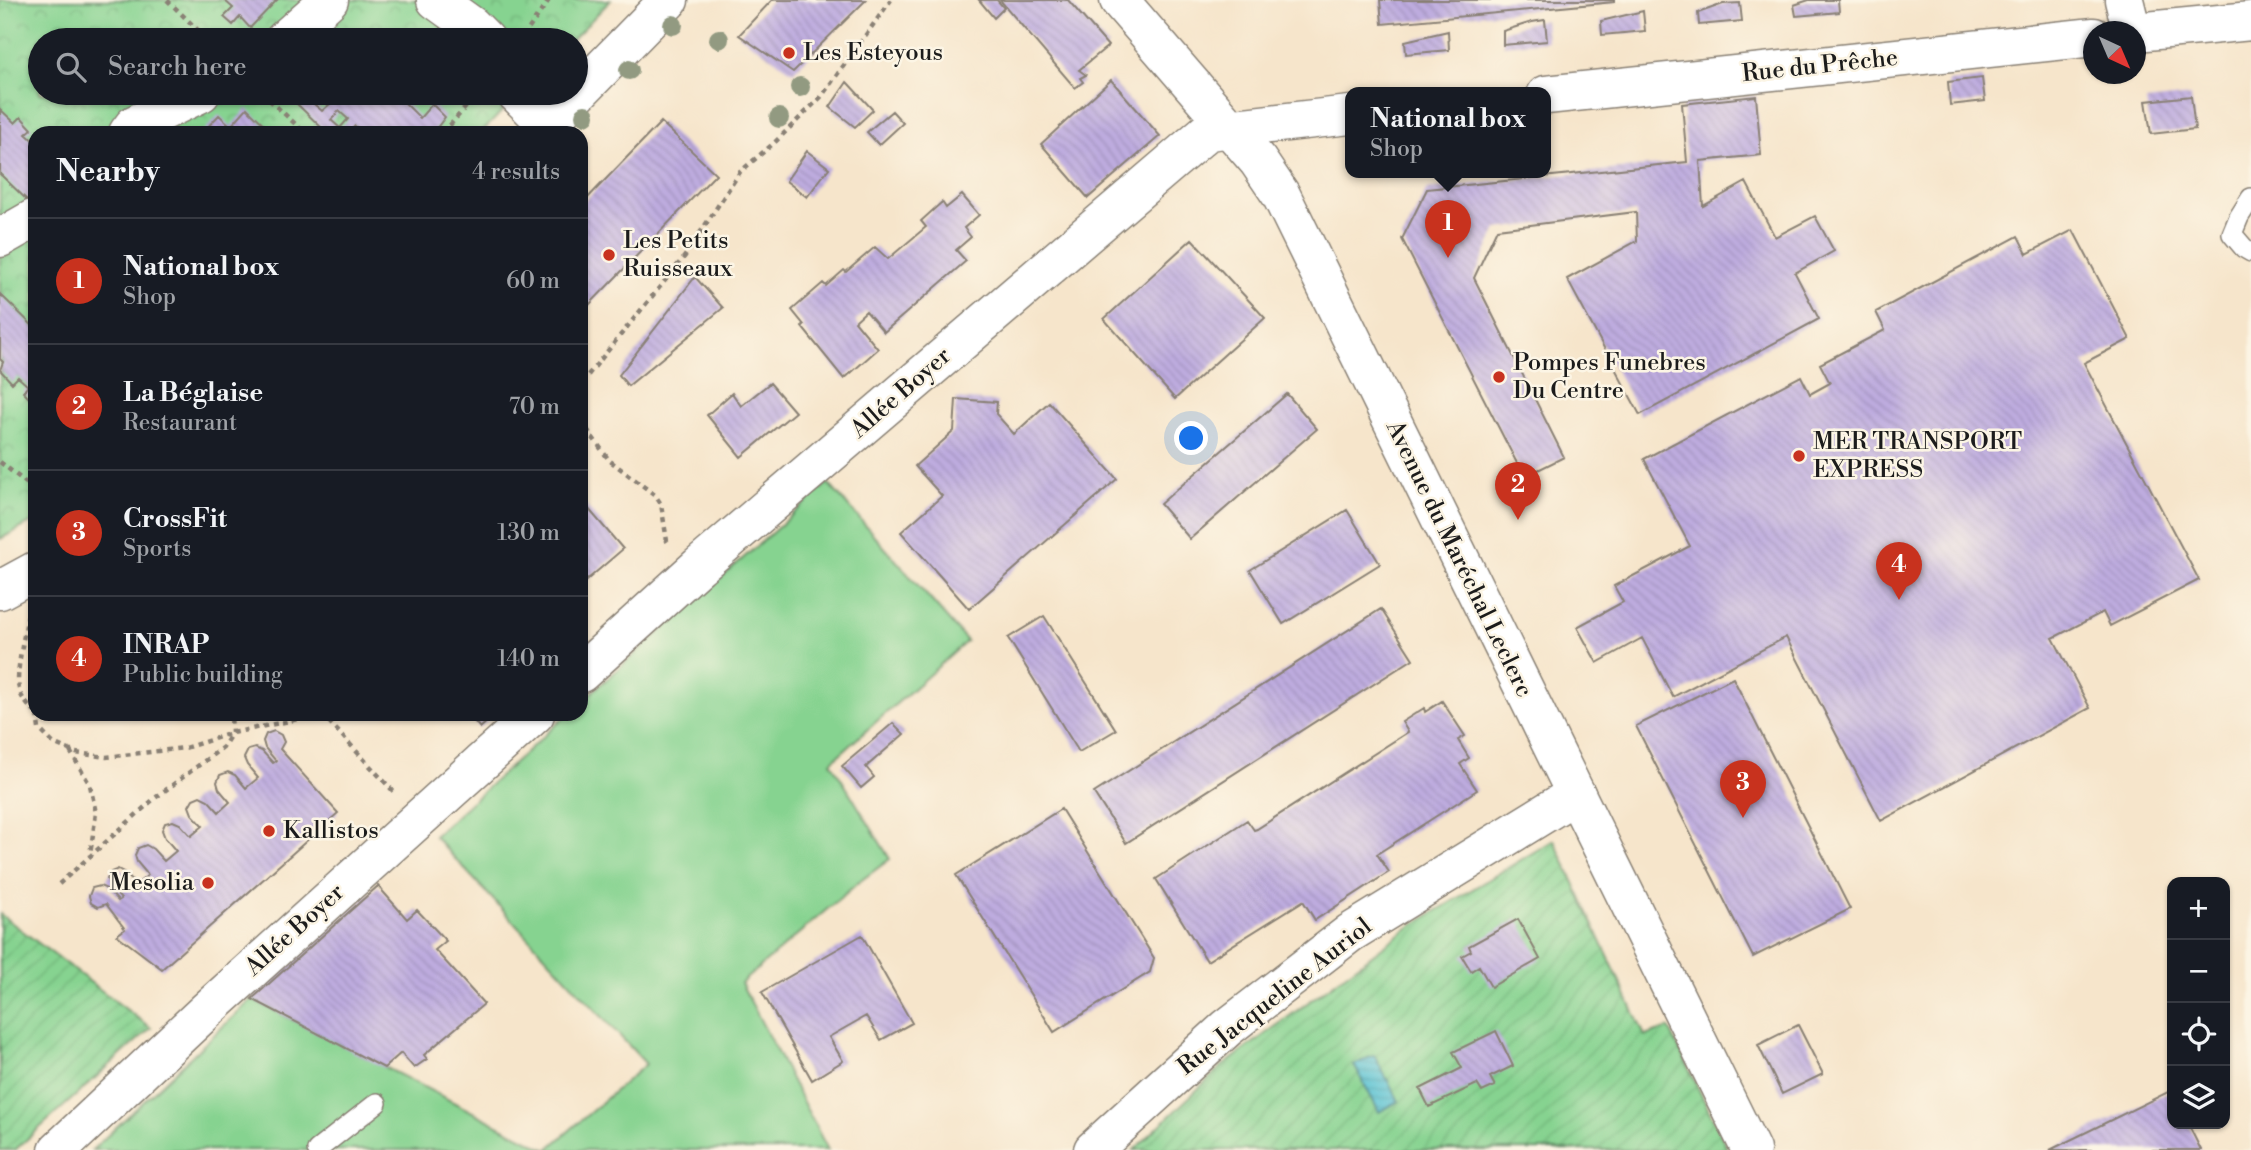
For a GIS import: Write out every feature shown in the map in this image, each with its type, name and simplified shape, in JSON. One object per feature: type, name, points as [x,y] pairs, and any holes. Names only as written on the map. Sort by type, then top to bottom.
[{"type":"street","points":[[298,28],[329,0]]},
{"type":"street","points":[[436,0],[474,28]]},
{"type":"street","points":[[588,83],[669,0]]},
{"type":"street","name":"Avenue du Maréchal Leclerc","points":[[1119,0],[1258,161],[1281,195],[1751,1150]]},
{"type":"street","points":[[2124,0],[2131,21]]},
{"type":"street","points":[[2146,32],[2249,31]]},
{"type":"street","name":"Rue du Prêche","points":[[1551,94],[2083,38]]},
{"type":"street","points":[[133,126],[176,105]]},
{"type":"street","points":[[525,105],[541,126]]},
{"type":"street","points":[[546,126],[566,105]]},
{"type":"street","points":[[1230,128],[1345,116]]},
{"type":"street","name":"Allée Boyer","points":[[588,667],[1198,138],[1208,131],[1230,128]]},
{"type":"street","points":[[0,238],[28,222]]},
{"type":"street","name":"Allée Boyer","points":[[58,1150],[207,1010],[528,721]]},
{"type":"street","name":"Rue Jacqueline Auriol","points":[[1093,1150],[1227,1028],[1350,933],[1576,794]]},
{"type":"lane","points":[[2251,198],[2232,233],[2251,253]]},
{"type":"lane","points":[[317,1150],[377,1103]]},
{"type":"path","points":[[167,0],[196,28]]},
{"type":"path","points":[[529,28],[549,0]]},
{"type":"path","points":[[589,375],[685,256],[740,172],[774,144],[821,97],[891,0]]},
{"type":"path","points":[[275,105],[297,126]]},
{"type":"path","points":[[449,126],[468,105]]},
{"type":"path","points":[[588,433],[609,460],[655,495],[661,504],[667,541],[691,575]]},
{"type":"path","points":[[0,462],[28,484]]},
{"type":"path","points":[[22,588],[19,689],[28,706]]},
{"type":"path","points":[[38,721],[39,729],[53,743],[70,750],[106,757],[185,748],[233,733],[289,721]]},
{"type":"path","points":[[59,884],[155,798],[223,747],[233,733],[232,721]]},
{"type":"path","points":[[328,721],[419,819]]},
{"type":"path","points":[[70,750],[90,785],[96,813],[90,856]]},
{"type":"green space","points":[[0,0],[611,0],[584,28],[28,28],[28,105],[508,105],[488,126],[28,126],[28,525],[0,539]]},
{"type":"green space","points":[[828,483],[967,641],[831,762],[890,859],[859,882],[741,983],[828,1150],[547,1150],[646,1064],[434,836],[560,721],[588,721],[588,696]]},
{"type":"green space","points":[[1554,840],[1645,1036],[1669,1028],[1728,1150],[1134,1150],[1221,1067],[1408,928]]},
{"type":"green space","points":[[0,914],[151,1028],[15,1150],[0,1150]]},
{"type":"green space","points":[[252,999],[547,1150],[92,1150]]},
{"type":"water","points":[[1374,1055],[1399,1101],[1379,1112],[1354,1065]]},
{"type":"building","points":[[224,0],[277,0],[250,28],[240,17],[233,25],[224,17],[233,8]]},
{"type":"building","name":"Les Esteyous","points":[[772,0],[866,0],[793,72],[739,35]]},
{"type":"building","points":[[979,0],[997,0],[1004,8],[994,18]]},
{"type":"building","points":[[1000,0],[1068,0],[1108,46],[1079,70],[1086,75],[1080,78],[1083,82],[1075,88]]},
{"type":"building","points":[[1380,0],[1614,0],[1614,2],[1382,24]]},
{"type":"building","points":[[1809,0],[1838,0],[1839,12],[1796,16],[1794,5]]},
{"type":"building","points":[[1740,3],[1742,21],[1699,25],[1698,13],[1723,4]]},
{"type":"building","points":[[1643,11],[1645,31],[1602,35],[1601,21]]},
{"type":"building","points":[[1545,20],[1547,41],[1503,45],[1503,31]]},
{"type":"building","points":[[1448,31],[1449,50],[1406,54],[1405,41]]},
{"type":"building","points":[[1982,78],[1985,101],[1950,105],[1948,82]]},
{"type":"building","points":[[1111,80],[1160,136],[1088,198],[1041,144]]},
{"type":"building","points":[[847,82],[873,110],[855,127],[830,107]]},
{"type":"building","points":[[1756,96],[1761,155],[1700,161],[1703,206],[1746,182],[1775,237],[1815,216],[1834,251],[1795,273],[1819,319],[1640,415],[1567,279],[1637,241],[1636,212],[1497,229],[1474,278],[1564,457],[1524,477],[1402,239],[1427,189],[1687,162],[1682,104]]},
{"type":"building","points":[[2191,96],[2195,129],[2151,134],[2146,101]]},
{"type":"building","points":[[298,105],[315,105],[322,111],[329,105],[407,105],[420,118],[433,105],[445,117],[438,126],[342,126],[348,119],[339,111],[331,120],[338,126],[320,126]]},
{"type":"building","points":[[247,108],[266,126],[249,126],[231,126]]},
{"type":"building","points":[[0,109],[15,123],[21,117],[29,126],[26,134],[28,201],[0,174]]},
{"type":"building","points":[[892,111],[903,123],[879,145],[867,132]]},
{"type":"building","points":[[219,115],[231,126],[209,126]]},
{"type":"building","name":"Les Petits Ruisseaux","points":[[661,122],[716,174],[588,306],[588,198]]},
{"type":"building","points":[[807,151],[829,168],[807,197],[786,181]]},
{"type":"building","points":[[962,195],[979,215],[964,228],[971,237],[956,250],[966,261],[884,332],[866,311],[855,321],[878,349],[844,379],[802,327],[804,325],[792,310],[823,283],[826,286],[875,247],[888,259],[926,227],[921,221],[942,202],[946,208]]},
{"type":"building","points":[[2073,230],[2130,339],[2084,363],[2199,580],[2110,626],[2103,612],[2053,638],[2090,708],[1881,821],[1786,637],[1673,697],[1642,638],[1597,663],[1577,627],[1623,602],[1614,586],[1690,546],[1644,459],[1801,376],[1810,394],[1830,383],[1820,364],[1885,330],[1876,312],[2018,236],[2027,254]]},
{"type":"building","points":[[1192,239],[1265,318],[1175,399],[1104,319]]},
{"type":"building","points":[[695,277],[723,308],[628,386],[619,375]]},
{"type":"building","points":[[0,294],[28,321],[28,386],[18,377],[12,383],[0,370],[3,362],[0,359]]},
{"type":"building","points":[[770,383],[795,412],[741,457],[707,415],[732,393],[741,406]]},
{"type":"building","points":[[1287,394],[1317,429],[1190,539],[1160,504]]},
{"type":"building","points":[[956,399],[997,402],[996,414],[1014,434],[1049,402],[1117,479],[969,609],[901,532],[942,496],[915,466],[954,431]]},
{"type":"building","points":[[588,508],[623,549],[588,579]]},
{"type":"building","points":[[1347,510],[1380,564],[1283,624],[1250,570]]},
{"type":"building","points":[[1381,609],[1413,659],[1126,843],[1094,793]]},
{"type":"building","points":[[1044,616],[1116,730],[1079,752],[1008,638]]},
{"type":"building","points":[[1733,678],[1850,909],[1753,957],[1636,726]]},
{"type":"building","points":[[1442,701],[1465,736],[1458,740],[1469,758],[1460,764],[1477,790],[1377,854],[1389,872],[1315,920],[1303,901],[1207,961],[1156,879],[1247,820],[1254,830],[1257,829],[1408,732],[1402,722],[1424,708],[1425,712]]},
{"type":"building","points":[[474,721],[488,721],[480,728]]},
{"type":"building","points":[[893,723],[904,734],[866,767],[874,777],[861,788],[842,766]]},
{"type":"building","points":[[274,731],[281,735],[284,742],[280,749],[338,813],[162,969],[117,935],[125,929],[106,904],[98,907],[91,903],[89,896],[92,888],[100,886],[107,889],[118,901],[121,899],[110,887],[107,879],[111,872],[118,869],[136,885],[148,875],[137,862],[135,855],[138,848],[146,845],[164,861],[176,851],[165,838],[162,830],[165,823],[173,821],[180,824],[191,836],[203,826],[192,814],[189,806],[193,799],[200,796],[208,800],[219,812],[230,802],[219,789],[217,782],[220,775],[228,772],[235,775],[246,788],[258,778],[244,758],[248,750],[255,748],[262,751],[273,763],[276,761],[265,748],[263,741],[266,734]]},
{"type":"building","points":[[1061,809],[1154,958],[1150,972],[1054,1032],[956,875]]},
{"type":"building","points":[[378,886],[407,919],[417,910],[446,941],[435,950],[484,1004],[424,1055],[427,1059],[414,1068],[401,1053],[384,1068],[252,999]]},
{"type":"building","points":[[1518,919],[1540,959],[1491,987],[1479,966],[1471,971],[1462,956],[1471,951],[1469,946]]},
{"type":"building","points":[[862,935],[912,1023],[881,1040],[866,1016],[829,1037],[843,1061],[812,1080],[762,992]]},
{"type":"building","points":[[1798,1025],[1823,1074],[1782,1094],[1758,1045]]},
{"type":"building","points":[[1496,1031],[1513,1066],[1490,1077],[1495,1086],[1482,1092],[1477,1084],[1429,1107],[1420,1089],[1462,1068],[1453,1052]]},
{"type":"building","points":[[2167,1092],[2167,1129],[2190,1129],[2201,1150],[2050,1150]]},
{"type":"place","name":"Les Esteyous","points":[[789,53]]},
{"type":"place","name":"Les Petits Ruisseaux","points":[[609,255]]},
{"type":"place","name":"National box","points":[[1448,258]]},
{"type":"place","name":"Pompes Funebres Du Centre","points":[[1499,377]]},
{"type":"place","name":"MER TRANSPORT EXPRESS","points":[[1799,456]]},
{"type":"place","name":"La Béglaise","points":[[1518,520]]},
{"type":"place","name":"INRAP","points":[[1899,600]]},
{"type":"place","name":"CrossFit","points":[[1743,818]]},
{"type":"place","name":"Kallistos","points":[[269,831]]},
{"type":"place","name":"Mesolia","points":[[208,883]]}]
